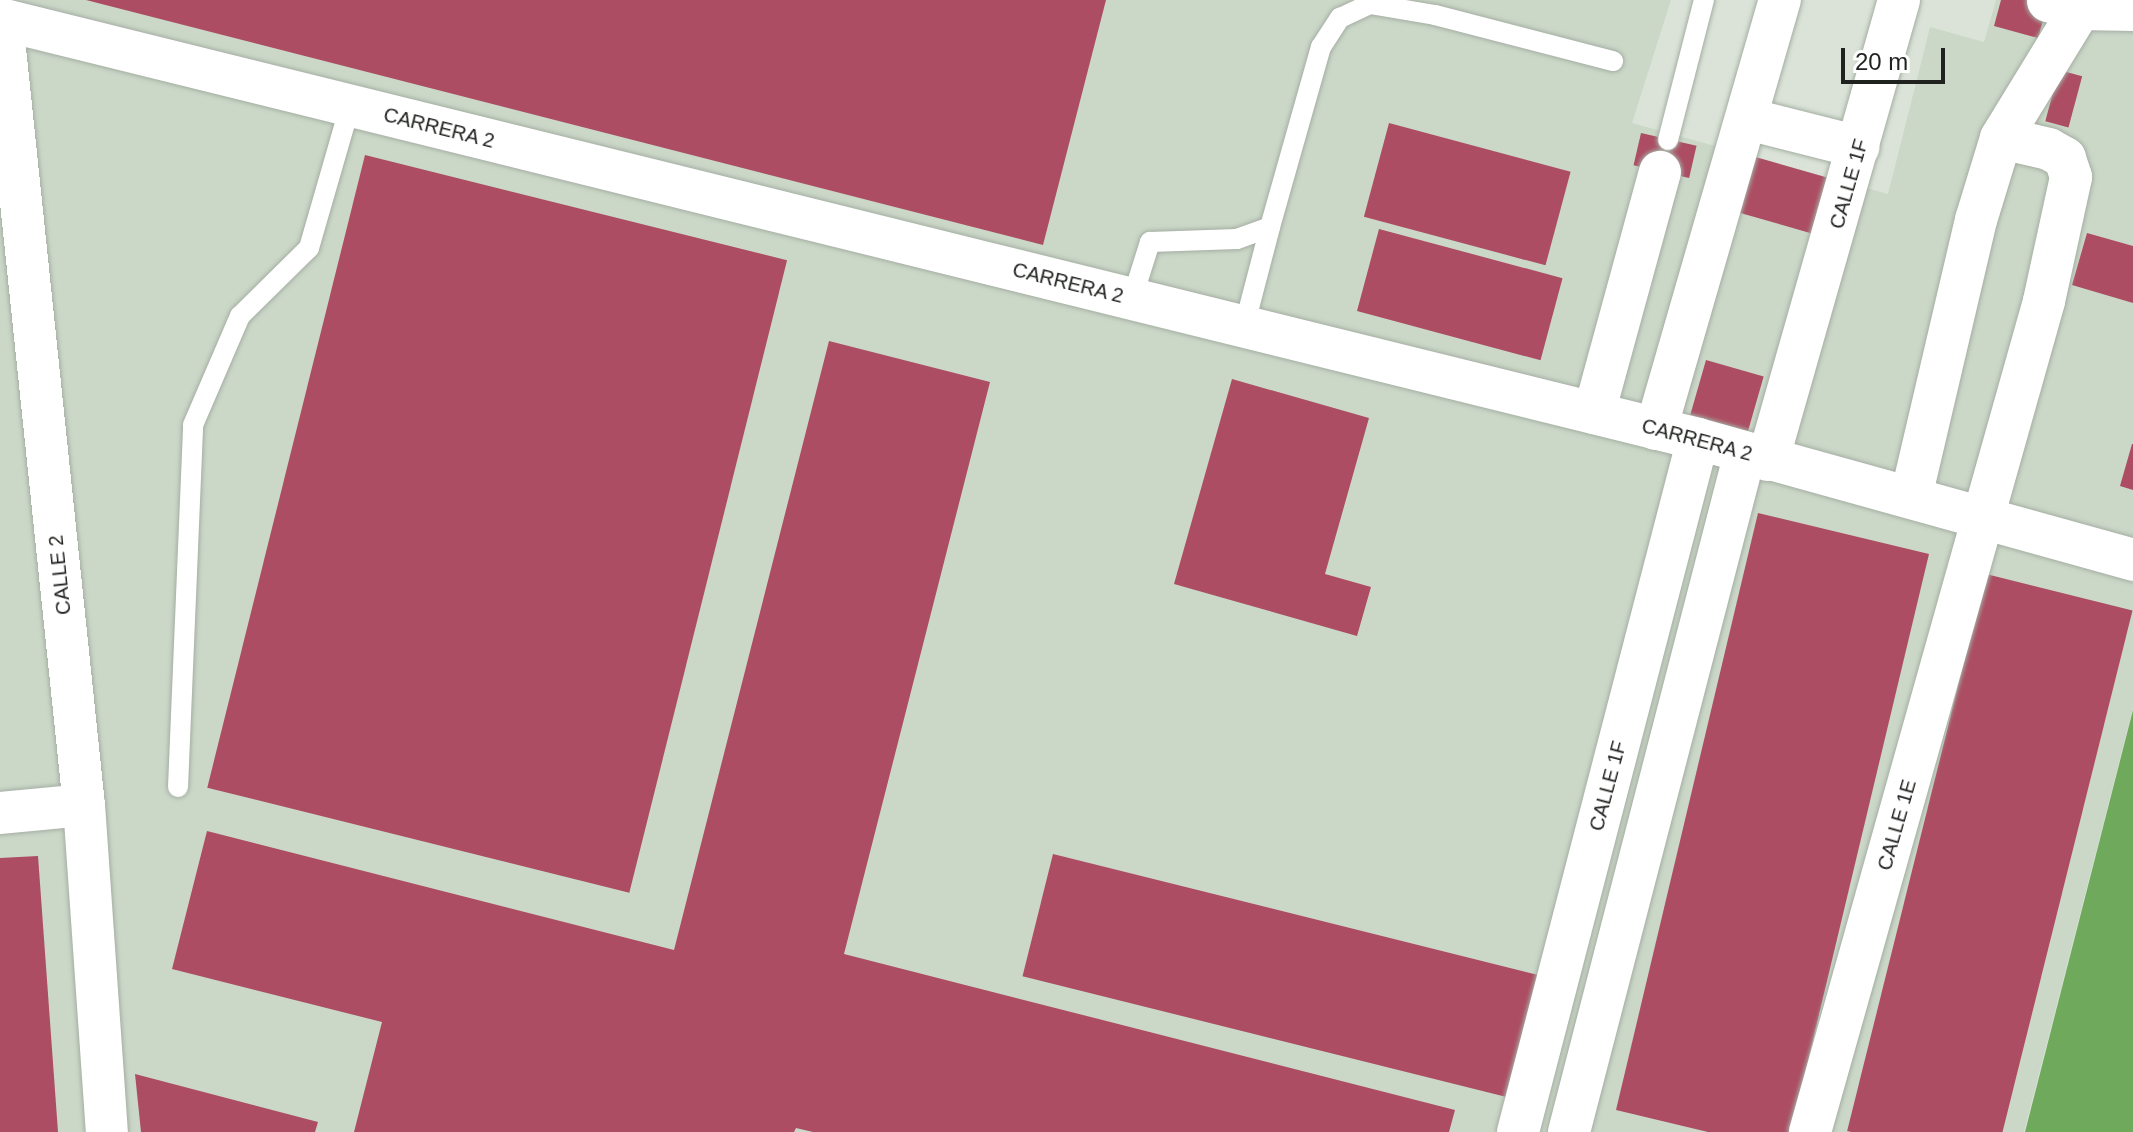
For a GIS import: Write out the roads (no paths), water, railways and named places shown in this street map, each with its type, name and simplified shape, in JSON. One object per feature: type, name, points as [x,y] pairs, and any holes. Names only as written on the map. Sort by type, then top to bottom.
[{"type":"street","points":[[1656,429],[1780,0]]},
{"type":"street","name":"CALLE 1F","points":[[1569,1132],[1757,457],[1859,147],[1899,0]]},
{"type":"street","points":[[1911,497],[1976,220],[2001,138],[2064,5],[2133,10]]},
{"type":"street","name":"CARRERA 2","points":[[1,19],[1698,439],[2133,560]]},
{"type":"street","name":"CALLE 2","points":[[1,19],[84,805],[107,1132]]},
{"type":"street","points":[[1748,119],[1859,147]]},
{"type":"street","name":"CALLE 1E","points":[[1810,1132],[2044,301],[2071,177],[2065,158],[2001,138]]},
{"type":"street","points":[[1594,413],[1664,156]]},
{"type":"street","name":"CALLE 1F","points":[[1518,1132],[1698,439]]},
{"type":"street","points":[[0,813],[84,805]]},
{"type":"lane","points":[[1664,156],[1704,0]]},
{"type":"lane","points":[[1244,327],[1321,47],[1340,18],[1370,4],[1437,8],[1613,61]]},
{"type":"lane","points":[[178,787],[193,425],[240,316],[309,248],[323,212],[350,106]]},
{"type":"lane","points":[[1132,299],[1150,242],[1237,239],[1270,227]]}]
